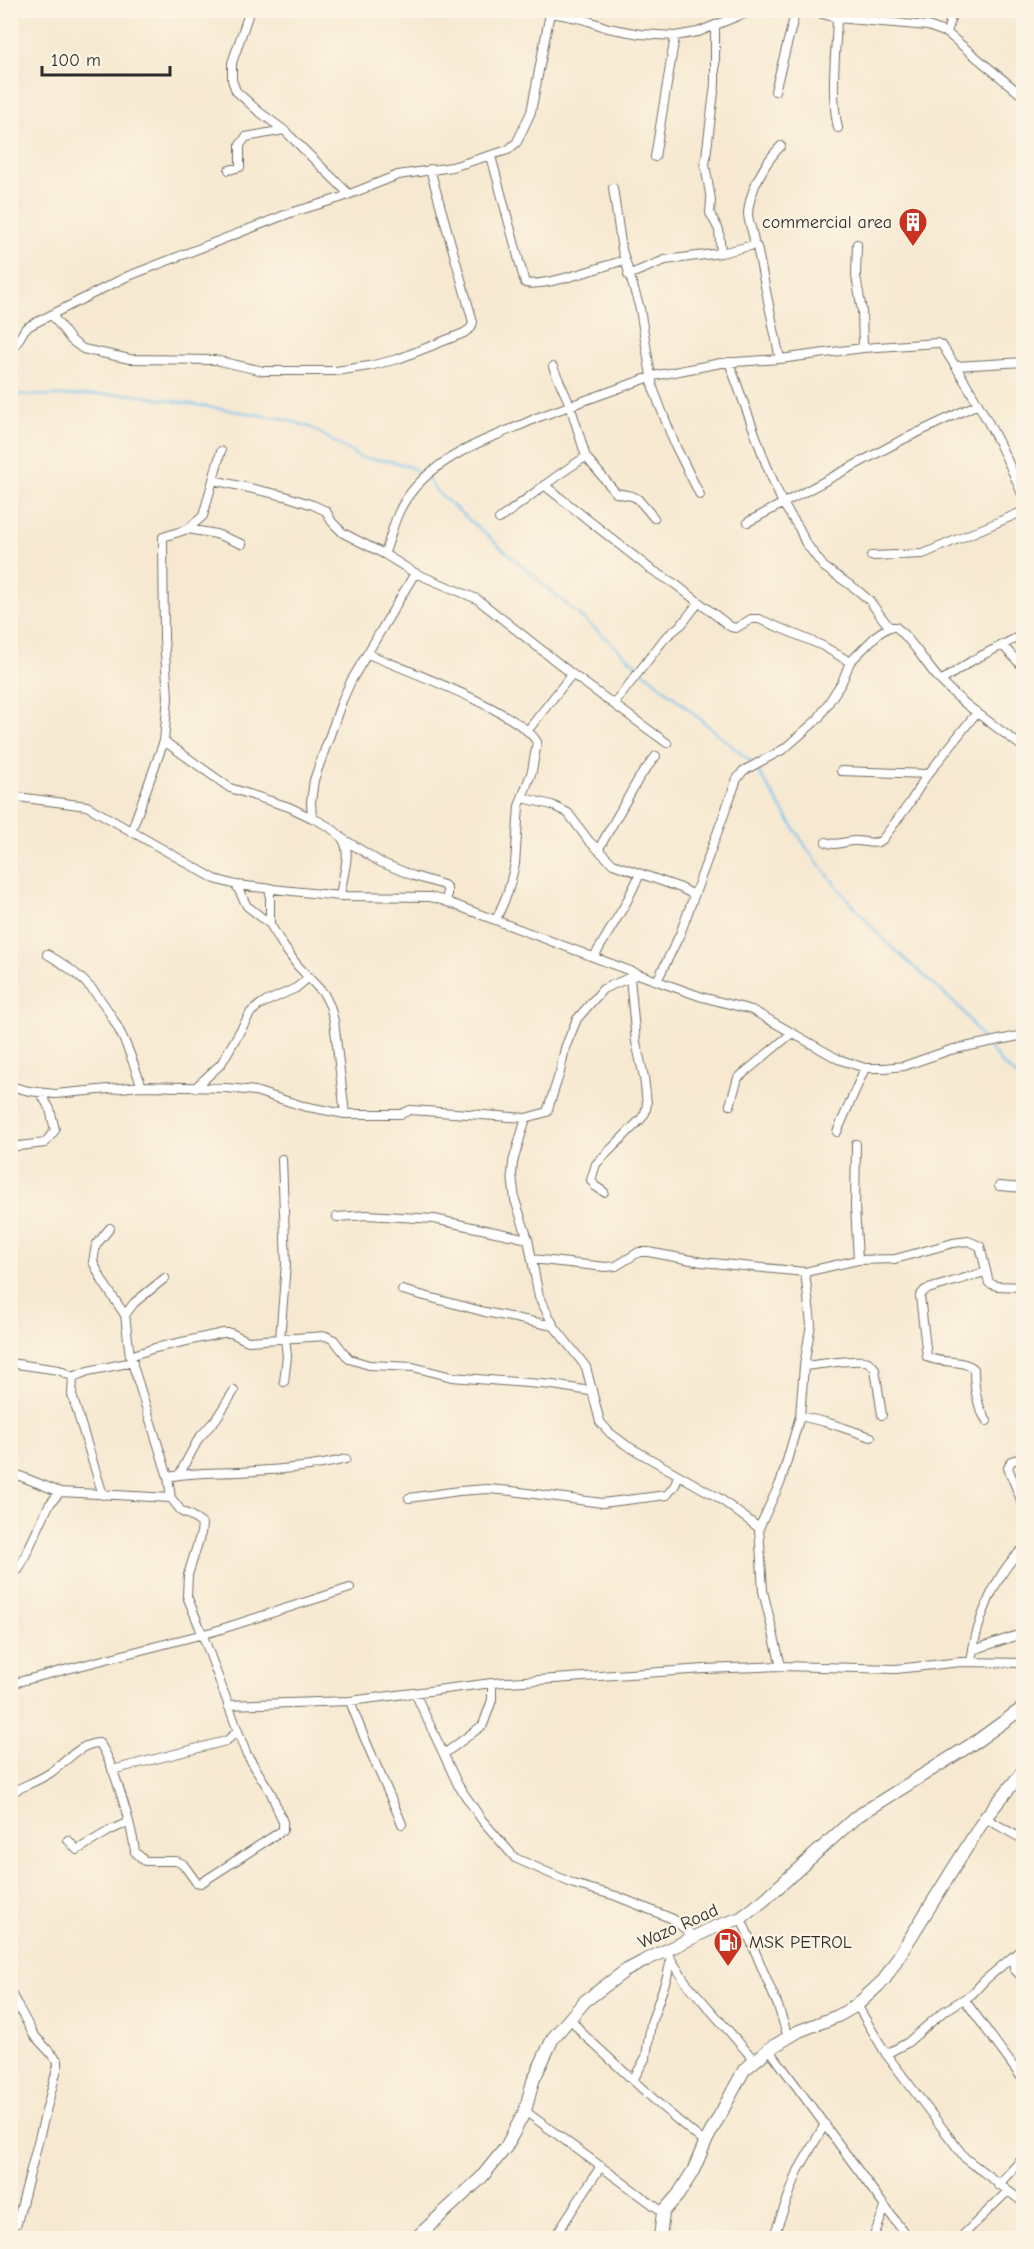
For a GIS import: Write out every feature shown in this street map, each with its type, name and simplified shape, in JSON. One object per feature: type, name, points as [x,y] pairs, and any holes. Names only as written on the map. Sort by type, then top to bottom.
[{"type":"main road","name":"Wazo Road","points":[[416,2238],[481,2178],[506,2148],[525,2111],[533,2081],[553,2038],[585,2001],[625,1971],[668,1954],[715,1927],[741,1918],[856,1817],[976,1741],[1023,1707]]},
{"type":"main road","points":[[660,2238],[663,2212],[678,2195],[693,2171],[705,2143],[744,2070],[769,2049],[798,2031],[838,2016],[857,2005],[884,1980],[985,1818],[1023,1770]]},
{"type":"street","points":[[250,10],[232,63],[232,80],[236,91],[284,130],[349,194]]},
{"type":"street","points":[[537,10],[584,15],[608,28],[640,34],[675,36],[698,32],[758,10]]},
{"type":"street","points":[[775,91],[796,10]]},
{"type":"street","points":[[807,10],[837,18],[928,26],[947,33],[1023,97]]},
{"type":"street","points":[[874,21],[875,10]]},
{"type":"street","points":[[947,33],[953,10]]},
{"type":"street","points":[[15,346],[25,329],[61,308],[126,277],[290,213],[398,176],[452,167],[508,150],[517,142],[531,112],[550,13]]},
{"type":"street","points":[[837,18],[834,108],[838,128]]},
{"type":"street","points":[[715,26],[715,84],[705,165],[711,200],[710,213],[719,230],[721,253]]},
{"type":"street","points":[[655,158],[675,36]]},
{"type":"street","points":[[229,170],[240,167],[240,144],[246,137],[284,130]]},
{"type":"street","points":[[780,359],[759,251],[754,245],[748,214],[763,168],[781,146]]},
{"type":"street","points":[[491,156],[525,283],[554,280],[625,260]]},
{"type":"street","points":[[52,315],[77,346],[130,359],[216,360],[274,372],[336,371],[398,359],[464,333],[471,328],[473,322],[430,169]]},
{"type":"street","points":[[613,188],[628,275],[640,309],[653,388],[675,445],[700,495]]},
{"type":"street","points":[[856,244],[856,276],[862,311],[863,348]]},
{"type":"street","points":[[628,275],[665,260],[721,253],[754,245]]},
{"type":"street","points":[[384,554],[398,513],[426,477],[450,459],[489,438],[570,405],[652,376],[729,362],[780,359],[863,348],[937,343],[942,345],[1019,477],[1023,499]]},
{"type":"street","points":[[729,362],[783,504],[813,555],[824,567],[869,600],[889,627]]},
{"type":"street","points":[[956,366],[1023,362]]},
{"type":"street","points":[[553,367],[570,405],[586,457],[616,494],[638,499],[654,518]]},
{"type":"street","points":[[748,522],[900,441],[978,404]]},
{"type":"street","points":[[188,529],[200,521],[205,513],[221,451]]},
{"type":"street","points":[[498,519],[586,457]]},
{"type":"street","points":[[213,480],[285,496],[313,505],[326,511],[332,522],[343,533],[415,573],[477,598],[572,674],[667,743]]},
{"type":"street","points":[[544,485],[649,568],[675,584],[731,627],[736,628],[751,619],[765,620],[823,646],[850,662]]},
{"type":"street","points":[[871,556],[923,554],[1023,511]]},
{"type":"street","points":[[132,832],[164,741],[168,697],[164,638],[163,537],[188,529],[216,534],[242,544]]},
{"type":"street","points":[[312,818],[314,780],[342,701],[415,573]]},
{"type":"street","points":[[614,704],[665,638],[682,624],[699,602]]},
{"type":"street","points":[[657,981],[680,934],[737,779],[743,771],[784,749],[818,719],[842,682],[850,662],[862,648],[889,627],[896,627],[903,633],[941,681],[1023,747]]},
{"type":"street","points":[[941,681],[973,660],[1023,634]]},
{"type":"street","points":[[1003,646],[1023,668]]},
{"type":"street","points":[[368,654],[467,696],[528,730],[537,742],[532,771],[517,817],[514,864],[508,891],[496,920]]},
{"type":"street","points":[[528,730],[572,674]]},
{"type":"street","points":[[826,842],[836,844],[855,841],[878,843],[882,840],[928,774],[977,712]]},
{"type":"street","points":[[164,741],[230,788],[289,807],[339,832],[345,840],[380,862],[444,885],[447,888],[447,901]]},
{"type":"street","points":[[598,850],[639,778],[656,756]]},
{"type":"street","points":[[841,771],[928,774]]},
{"type":"street","points":[[10,796],[87,806],[215,879],[236,885],[340,896],[430,897],[447,901],[594,957],[634,975],[752,1010],[838,1059],[866,1068],[904,1066],[950,1050],[1023,1035]]},
{"type":"street","points":[[523,798],[552,805],[568,813],[583,835],[613,864],[681,888],[694,895]]},
{"type":"street","points":[[340,896],[347,852],[345,840]]},
{"type":"street","points":[[594,957],[626,903],[640,874]]},
{"type":"street","points":[[236,885],[247,906],[270,924],[308,978],[324,994],[334,1021],[345,1114]]},
{"type":"street","points":[[270,888],[270,924]]},
{"type":"street","points":[[47,954],[71,968],[90,985],[124,1039],[142,1086]]},
{"type":"street","points":[[10,1086],[55,1094],[142,1086],[197,1086],[255,1091],[303,1106],[345,1114],[401,1114],[410,1110],[526,1118],[547,1113],[565,1048],[578,1018],[603,989],[634,975]]},
{"type":"street","points":[[604,1192],[591,1180],[593,1169],[641,1119],[647,1104],[636,1042],[634,975]]},
{"type":"street","points":[[197,1086],[221,1064],[251,1012],[261,1004],[296,988],[308,978]]},
{"type":"street","points":[[730,1105],[738,1078],[792,1033]]},
{"type":"street","points":[[837,1132],[866,1068]]},
{"type":"street","points":[[10,1147],[45,1143],[56,1130],[50,1109],[40,1092]]},
{"type":"street","points":[[526,1118],[516,1149],[512,1175],[515,1200],[528,1239],[539,1298],[554,1326],[586,1367],[591,1381],[590,1391],[600,1422],[610,1433],[719,1498],[759,1528]]},
{"type":"street","points":[[856,1144],[855,1206],[858,1260]]},
{"type":"street","points":[[282,1159],[286,1264],[282,1339],[287,1356],[284,1382]]},
{"type":"street","points":[[999,1186],[1023,1188]]},
{"type":"street","points":[[337,1217],[367,1215],[434,1219],[528,1239]]},
{"type":"street","points":[[10,1793],[48,1774],[81,1748],[99,1743],[104,1748],[112,1770],[135,1852],[145,1861],[176,1861],[183,1864],[196,1882],[201,1883],[283,1830],[283,1822],[271,1793],[246,1753],[237,1732],[187,1596],[188,1575],[202,1524],[182,1512],[171,1498],[168,1477],[131,1359],[125,1315],[93,1262],[96,1245],[110,1227]]},
{"type":"street","points":[[532,1259],[606,1267],[616,1266],[639,1252],[648,1252],[702,1262],[804,1272],[858,1260],[895,1258],[934,1247],[968,1241],[980,1246],[989,1283],[997,1286],[1023,1287]]},
{"type":"street","points":[[781,1666],[763,1592],[759,1528],[781,1481],[800,1416],[804,1366],[811,1324],[804,1272]]},
{"type":"street","points":[[985,1272],[925,1290],[920,1296],[927,1357],[938,1362],[968,1363],[974,1369],[980,1410],[987,1421]]},
{"type":"street","points":[[125,1315],[134,1303],[165,1278]]},
{"type":"street","points":[[402,1290],[485,1312],[554,1326]]},
{"type":"street","points":[[10,1363],[59,1370],[72,1377],[131,1359],[155,1348],[223,1333],[231,1333],[248,1341],[326,1336],[334,1340],[349,1359],[369,1365],[413,1367],[452,1377],[553,1385],[590,1391]]},
{"type":"street","points":[[804,1366],[867,1361],[871,1363],[882,1415]]},
{"type":"street","points":[[72,1377],[72,1395],[103,1495]]},
{"type":"street","points":[[179,1475],[199,1438],[216,1419],[234,1391]]},
{"type":"street","points":[[800,1416],[871,1437]]},
{"type":"street","points":[[1023,1456],[1011,1461],[1008,1468],[1023,1507]]},
{"type":"street","points":[[168,1477],[191,1472],[277,1469],[346,1459]]},
{"type":"street","points":[[10,1472],[60,1492],[171,1498]]},
{"type":"street","points":[[409,1498],[487,1489],[602,1503],[668,1495],[678,1475]]},
{"type":"street","points":[[10,1576],[19,1569],[49,1505],[60,1492]]},
{"type":"street","points":[[971,1662],[986,1609],[1004,1568],[1023,1548]]},
{"type":"street","points":[[10,1562],[19,1569]]},
{"type":"street","points":[[10,1684],[216,1631],[350,1588]]},
{"type":"street","points":[[973,1650],[1023,1633]]},
{"type":"street","points":[[228,1705],[350,1701],[492,1683],[694,1669],[781,1666],[896,1669],[971,1662],[1023,1663]]},
{"type":"street","points":[[444,1754],[483,1725],[492,1700],[492,1683]]},
{"type":"street","points":[[415,1693],[458,1785],[488,1827],[515,1858],[573,1884],[616,1896],[673,1918],[694,1937]]},
{"type":"street","points":[[350,1701],[363,1739],[386,1783],[402,1824]]},
{"type":"street","points":[[112,1770],[226,1741],[237,1732]]},
{"type":"street","points":[[985,1818],[1023,1840]]},
{"type":"street","points":[[68,1840],[77,1850],[128,1822]]},
{"type":"street","points":[[741,1918],[778,2006],[788,2037]]},
{"type":"street","points":[[886,2054],[908,2043],[943,2012],[964,1999],[1023,1947]]},
{"type":"street","points":[[668,1954],[686,1981],[755,2061]]},
{"type":"street","points":[[633,2080],[646,2057],[651,2023],[667,1977],[668,1954]]},
{"type":"street","points":[[1014,1956],[1014,1969],[1023,1979]]},
{"type":"street","points":[[10,1991],[33,2034],[58,2061],[17,2223]]},
{"type":"street","points":[[964,1999],[1023,2081]]},
{"type":"street","points":[[857,2005],[886,2054],[965,2158],[1023,2203]]},
{"type":"street","points":[[570,2018],[583,2034],[705,2143]]},
{"type":"street","points":[[769,2049],[908,2238]]},
{"type":"street","points":[[525,2111],[663,2212]]},
{"type":"street","points":[[773,2238],[798,2171],[825,2124]]},
{"type":"street","points":[[998,2185],[1023,2157]]},
{"type":"street","points":[[554,2238],[601,2166]]},
{"type":"street","points":[[960,2238],[1007,2192]]},
{"type":"street","points":[[873,2238],[885,2208]]},
{"type":"waterway","points":[[10,394],[53,396],[129,394],[284,419],[310,427],[361,458],[391,461],[410,467],[424,476]]},
{"type":"waterway","points":[[428,480],[438,493],[639,667]]},
{"type":"waterway","points":[[643,671],[751,762]]},
{"type":"waterway","points":[[755,766],[808,850],[844,895],[884,940],[962,1010],[984,1041]]},
{"type":"waterway","points":[[988,1046],[1003,1065],[1024,1082]]},
{"type":"place","name":"commercial area","points":[[913,248]]},
{"type":"place","name":"MSK PETROL","points":[[728,1968]]}]
